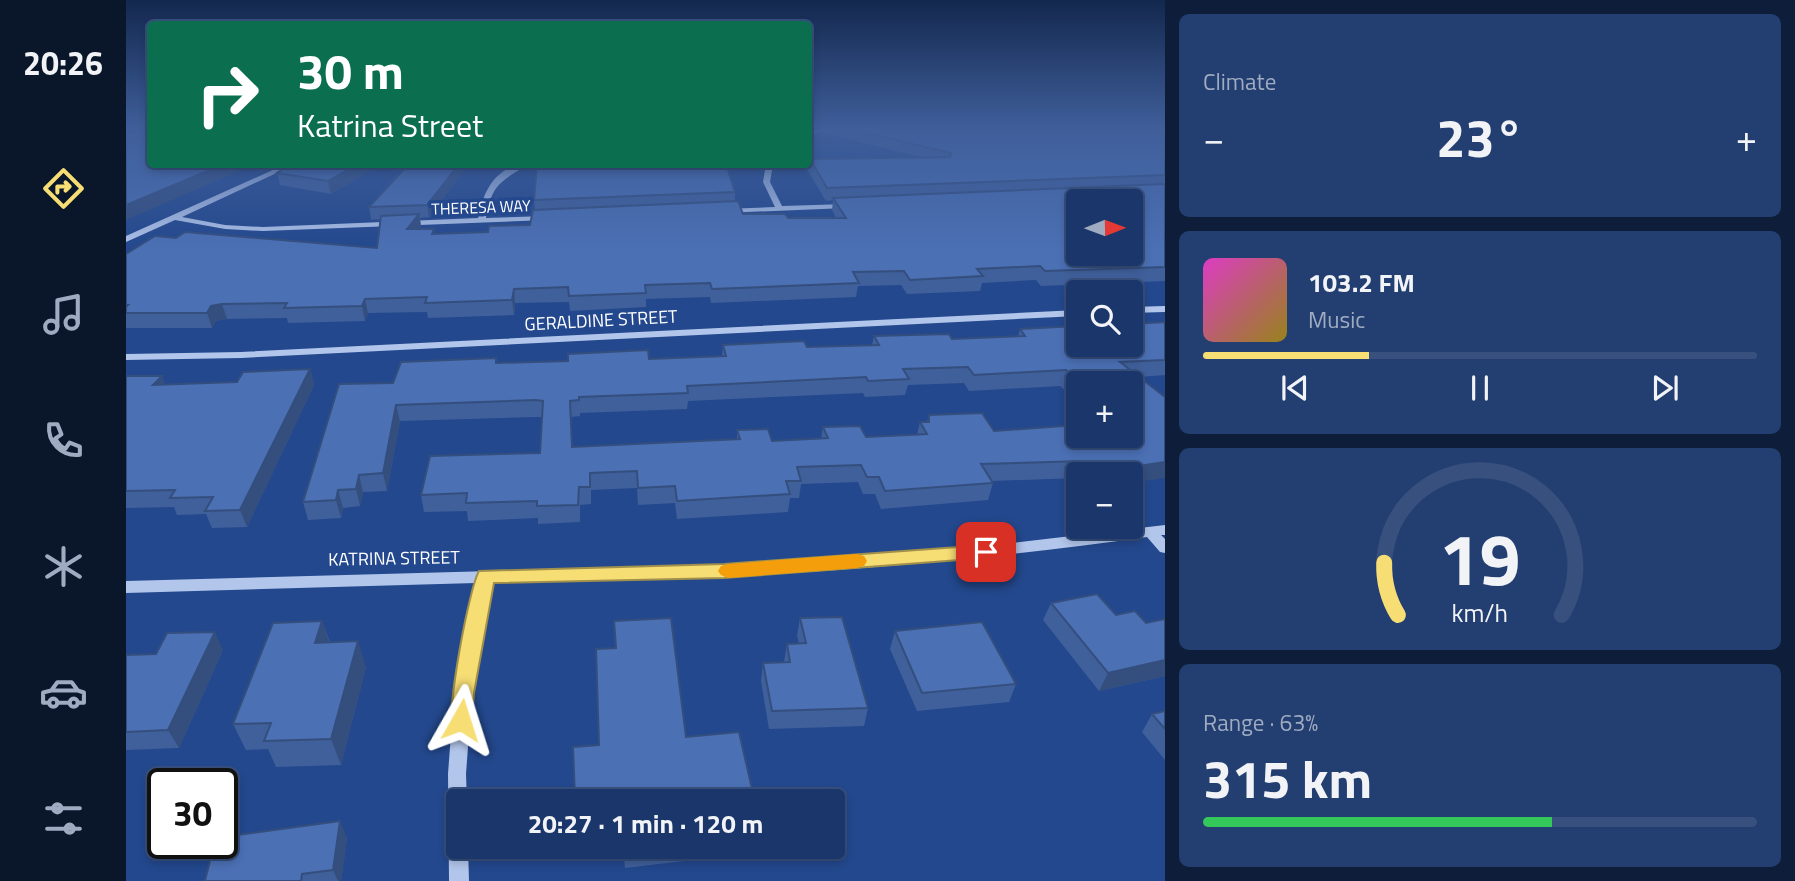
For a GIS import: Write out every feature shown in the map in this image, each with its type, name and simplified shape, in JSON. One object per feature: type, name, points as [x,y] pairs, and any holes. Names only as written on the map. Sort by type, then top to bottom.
[{"type":"street","points":[[126,239],[280,170]]},
{"type":"street","points":[[482,220],[486,193],[498,177],[512,170]]},
{"type":"street","points":[[767,170],[765,176],[768,189],[780,209]]},
{"type":"street","points":[[713,211],[863,205]]},
{"type":"street","name":"THERESA WAY","points":[[176,218],[225,227],[263,229],[550,218]]},
{"type":"street","points":[[1143,310],[1165,309]]},
{"type":"street","name":"GERALDINE STREET","points":[[126,356],[241,355],[1066,314]]},
{"type":"street","points":[[1158,531],[1165,548]]},
{"type":"street","name":"KATRINA STREET","points":[[126,587],[272,580],[724,571],[1039,548],[1158,531]]},
{"type":"street","points":[[459,881],[457,774],[463,693],[485,576]]},
{"type":"building","points":[[126,170],[209,170],[126,205]]},
{"type":"building","points":[[281,170],[347,170],[328,181],[277,173]]},
{"type":"building","points":[[403,170],[454,170],[427,205],[369,207]]},
{"type":"building","points":[[536,170],[728,170],[735,192],[534,200]]},
{"type":"building","points":[[817,170],[1165,170],[1165,175],[827,188]]},
{"type":"building","points":[[1165,184],[1165,267],[1045,271],[1040,266],[977,269],[983,276],[910,280],[904,271],[853,272],[859,283],[712,289],[710,283],[645,285],[646,293],[569,296],[568,287],[514,289],[512,300],[425,303],[427,297],[365,299],[362,306],[284,308],[287,303],[222,304],[211,306],[207,313],[126,313],[126,254],[155,236],[176,238],[185,232],[377,248],[381,216],[419,214],[407,229],[434,229],[432,234],[488,232],[489,226],[530,225],[533,210],[738,201],[743,214],[785,214],[788,218],[846,218],[833,198]]},
{"type":"building","points":[[1165,322],[1165,360],[1120,362],[1132,371],[1066,370],[974,375],[968,367],[903,369],[909,379],[868,381],[866,377],[687,386],[688,393],[579,397],[579,400],[570,401],[572,447],[740,439],[737,430],[768,429],[772,441],[828,438],[823,427],[860,426],[866,437],[927,434],[920,422],[929,422],[929,415],[982,413],[994,431],[1066,426],[1066,448],[1143,448],[1143,380],[1165,397],[1165,462],[1143,465],[1143,462],[1083,461],[981,464],[993,483],[885,491],[879,477],[867,477],[861,465],[797,467],[801,481],[786,481],[790,494],[677,501],[675,486],[638,488],[637,471],[590,473],[590,487],[579,487],[578,505],[537,506],[537,501],[466,503],[467,493],[421,495],[430,456],[540,453],[543,401],[396,405],[383,473],[359,475],[356,489],[338,490],[336,500],[303,502],[339,384],[393,383],[401,362],[496,358],[496,363],[568,361],[568,354],[648,350],[649,359],[726,356],[723,345],[804,341],[807,347],[879,345],[874,336],[949,334],[952,339],[1025,336],[1020,329],[1066,327],[1066,357],[1143,357],[1143,323]]},
{"type":"building","points":[[310,369],[240,510],[205,511],[213,497],[170,498],[175,490],[126,491],[126,376],[162,376],[153,385],[237,382],[243,372]]},
{"type":"building","points":[[1097,594],[1116,615],[1135,611],[1146,623],[1165,619],[1165,660],[1108,673],[1051,603]]},
{"type":"building","points":[[842,617],[868,708],[772,711],[763,663],[790,662],[787,644],[806,643],[800,618]]},
{"type":"building","points":[[671,618],[686,737],[739,732],[752,789],[575,789],[573,747],[599,745],[596,649],[616,648],[614,621]]},
{"type":"building","points":[[322,621],[315,643],[358,641],[331,739],[264,741],[271,723],[233,724],[273,623]]},
{"type":"building","points":[[982,622],[1016,684],[922,693],[895,631]]},
{"type":"building","points":[[215,632],[168,730],[126,732],[126,655],[156,654],[167,633]]},
{"type":"building","points":[[1165,711],[1165,729],[1152,714]]},
{"type":"building","points":[[340,821],[333,870],[302,874],[301,881],[205,881],[210,859],[238,859],[238,835]]},
{"type":"slow traffic","points":[[728,571],[857,561]]},
{"type":"route","points":[[461,720],[463,693],[485,576],[724,571],[986,552]]}]
